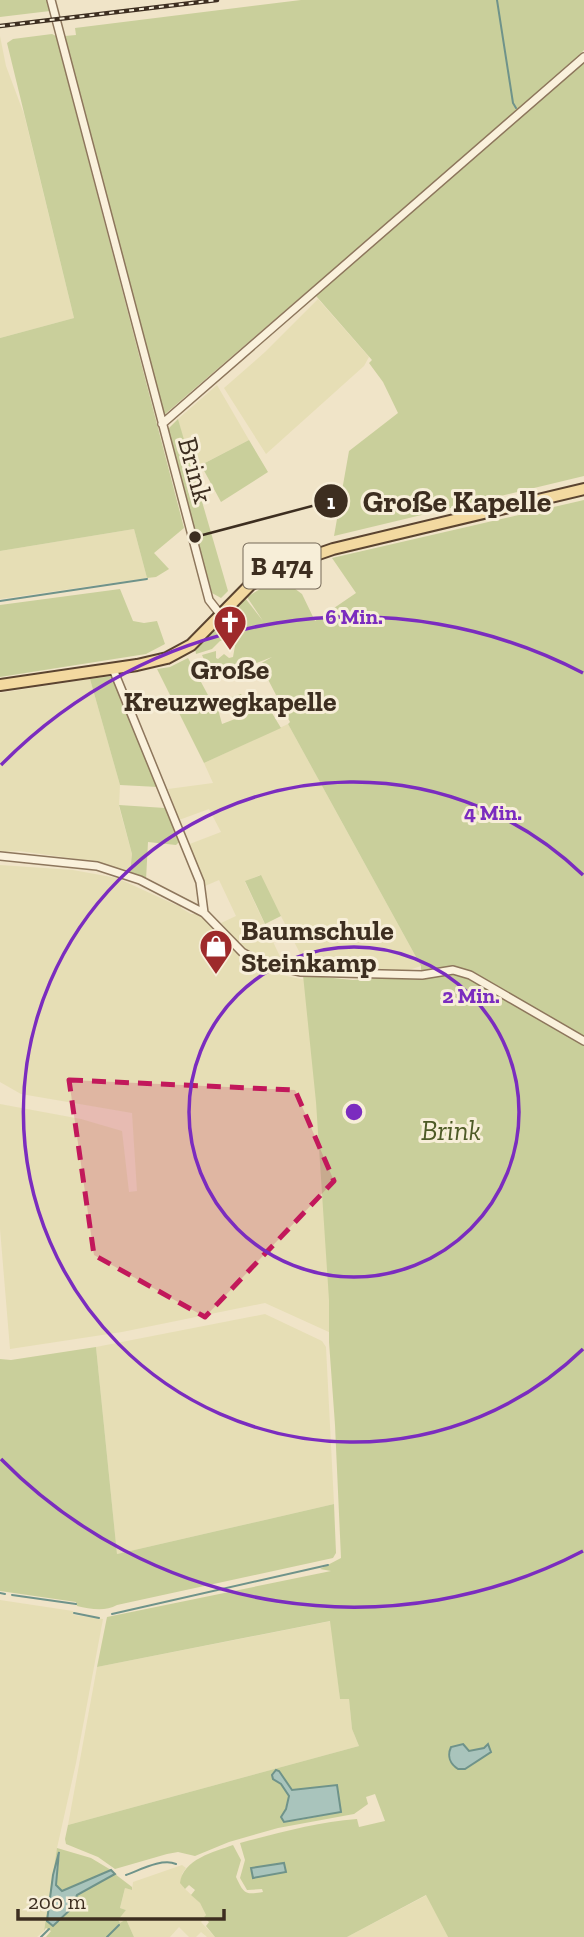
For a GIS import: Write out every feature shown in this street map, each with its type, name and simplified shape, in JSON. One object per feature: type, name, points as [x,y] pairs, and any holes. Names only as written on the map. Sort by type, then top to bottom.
[{"type":"main road","name":"B 474","points":[[0,685],[151,663],[181,652],[201,636],[250,585],[300,559],[584,489]]},
{"type":"street","name":"Brink","points":[[51,0],[209,600],[220,614]]},
{"type":"street","points":[[162,424],[584,57]]},
{"type":"street","points":[[113,669],[200,882],[204,913]]},
{"type":"street","points":[[0,856],[75,862],[108,869],[156,887],[204,913],[242,952],[261,963],[301,972],[422,975],[453,970],[470,975],[584,1041]]},
{"type":"highlighted area","points":[[69,1080],[295,1090],[334,1181],[205,1317],[94,1255]]},
{"type":"shaded area","points":[[0,36],[6,66],[24,114],[74,318],[0,338]]},
{"type":"shaded area","points":[[318,299],[369,357],[364,366],[266,454],[224,388]]},
{"type":"shaded area","points":[[217,385],[249,440],[191,470],[178,419]]},
{"type":"shaded area","points":[[134,529],[147,578],[0,599],[0,551]]},
{"type":"shaded area","points":[[90,679],[120,785],[119,807],[132,854],[130,873],[77,859],[19,851],[0,852],[0,693]]},
{"type":"shaded area","points":[[288,724],[421,966],[392,972],[308,969],[260,875],[245,882],[283,963],[245,950],[221,923],[236,916],[219,880],[205,886],[187,845],[221,832],[209,809],[179,820],[168,789],[213,783],[204,763]]},
{"type":"shaded area","points":[[0,865],[73,870],[117,878],[181,906],[191,914],[197,914],[226,941],[239,958],[248,963],[306,980],[326,1211],[331,1333],[265,1303],[122,1332],[10,1349],[0,1229],[0,1104],[81,1119],[122,1131],[129,1192],[137,1191],[132,1113],[21,1094],[0,1082]]},
{"type":"shaded area","points":[[265,1314],[322,1341],[326,1347],[334,1504],[117,1554],[96,1347]]},
{"type":"shaded area","points":[[0,1600],[73,1611],[74,1615],[103,1619],[57,1848],[44,1931],[37,1937],[0,1937]]},
{"type":"shaded area","points":[[331,1621],[340,1699],[349,1699],[352,1729],[359,1746],[68,1825],[97,1667]]},
{"type":"shaded area","points":[[182,1865],[186,1868],[182,1874],[183,1887],[200,1903],[206,1915],[201,1922],[215,1937],[207,1937],[201,1932],[196,1937],[189,1937],[179,1927],[170,1937],[134,1937],[126,1919],[120,1923],[117,1920],[126,1910],[120,1908],[125,1888],[132,1890],[133,1882]]},
{"type":"shaded area","points":[[427,1895],[448,1937],[347,1937]]},
{"type":"green space","points":[[0,0],[47,0],[50,11],[0,17]]},
{"type":"green space","points":[[301,0],[584,0],[584,50],[579,55],[584,63],[584,476],[334,536],[349,451],[398,413],[383,382],[369,363],[372,360],[310,289],[164,415],[65,36],[76,35],[75,28]]},
{"type":"green space","points":[[52,34],[56,36],[184,528],[154,553],[169,569],[156,577],[147,578],[134,529],[0,551],[0,338],[74,318],[7,43],[13,39]]},
{"type":"green space","points":[[178,419],[228,591],[221,598],[212,593],[167,430]]},
{"type":"green space","points":[[249,440],[268,472],[221,502],[201,465]]},
{"type":"green space","points":[[584,500],[584,1038],[455,967],[421,971],[421,966],[288,724],[290,722],[260,664],[272,657],[254,664],[210,673],[202,655],[216,651],[218,659],[224,654],[229,658],[233,657],[235,646],[229,640],[220,641],[212,649],[196,654],[195,648],[214,632],[245,598],[263,621],[247,597],[279,577],[302,594],[315,621],[356,593],[332,558]]},
{"type":"green space","points":[[120,589],[133,621],[157,621],[165,644],[146,654],[0,677],[0,605]]},
{"type":"green space","points":[[188,658],[208,695],[227,699],[229,705],[218,709],[222,724],[235,719],[238,711],[232,697],[241,694],[244,699],[256,696],[260,711],[269,708],[281,728],[204,763],[157,669],[170,667]]},
{"type":"green space","points":[[113,676],[158,787],[120,785],[90,679]]},
{"type":"green space","points":[[119,805],[165,808],[179,842],[176,845],[148,842],[146,880],[130,873],[132,854]]},
{"type":"green space","points":[[261,875],[281,916],[265,924],[245,881]]},
{"type":"green space","name":"Brink","points":[[458,972],[584,1045],[584,1937],[448,1937],[426,1895],[347,1937],[215,1937],[206,1926],[209,1922],[204,1917],[206,1915],[200,1903],[191,1895],[195,1890],[189,1885],[185,1889],[180,1883],[182,1875],[193,1862],[233,1845],[241,1860],[236,1877],[241,1887],[249,1893],[263,1892],[262,1889],[247,1890],[240,1878],[245,1860],[240,1843],[327,1823],[357,1819],[359,1827],[385,1821],[375,1794],[366,1797],[368,1804],[354,1814],[278,1828],[229,1842],[195,1856],[178,1852],[115,1869],[98,1857],[66,1844],[68,1825],[359,1746],[352,1729],[349,1699],[340,1699],[330,1621],[97,1667],[107,1617],[331,1571],[320,1569],[341,1558],[329,1300],[316,1102],[303,975],[353,980]],"holes":[[[275,1770],[279,1771],[291,1790],[337,1785],[341,1812],[295,1821],[284,1813],[289,1796],[281,1784],[273,1779]]]},
{"type":"green space","points":[[96,1347],[117,1554],[334,1504],[336,1553],[333,1558],[102,1609],[77,1606],[76,1602],[0,1591],[0,1359],[11,1360]]},
{"type":"green space","points":[[57,1848],[91,1858],[111,1870],[62,1891],[56,1885],[60,1853],[47,1921],[59,1922],[71,1909],[77,1895],[115,1874],[132,1887],[132,1890],[125,1888],[120,1908],[126,1910],[118,1920],[120,1923],[126,1919],[134,1937],[46,1937],[51,1931],[46,1928],[44,1931]]},
{"type":"water","points":[[463,1744],[469,1751],[484,1748],[488,1744],[491,1752],[465,1769],[458,1769],[450,1760],[449,1754],[451,1747]]},
{"type":"water","points":[[276,1770],[292,1790],[337,1785],[341,1812],[284,1822],[281,1817],[289,1796],[281,1784],[273,1779],[272,1775]]},
{"type":"water","points":[[59,1852],[56,1885],[62,1891],[111,1870],[115,1874],[77,1895],[71,1909],[53,1926],[47,1921]]},
{"type":"water","points":[[284,1863],[286,1872],[253,1878],[251,1868]]},
{"type":"waterway","points":[[497,0],[516,108]]},
{"type":"waterway","points":[[0,601],[147,579]]},
{"type":"waterway","points":[[112,1614],[328,1565]]},
{"type":"waterway","points":[[0,1593],[5,1594]]},
{"type":"waterway","points":[[12,1595],[76,1604]]},
{"type":"waterway","points":[[74,1613],[99,1618]]},
{"type":"waterway","points":[[126,1875],[164,1862],[176,1864]]},
{"type":"waterway","points":[[107,1937],[119,1925]]},
{"type":"waterway","points":[[41,1937],[49,1929]]},
{"type":"railway","points":[[0,26],[217,0]]},
{"type":"place","name":"Große Kapelle","points":[[195,537]]},
{"type":"place","name":"Große Kreuzwegkapelle","points":[[230,652]]},
{"type":"place","name":"Baumschule Steinkamp","points":[[216,976]]}]
